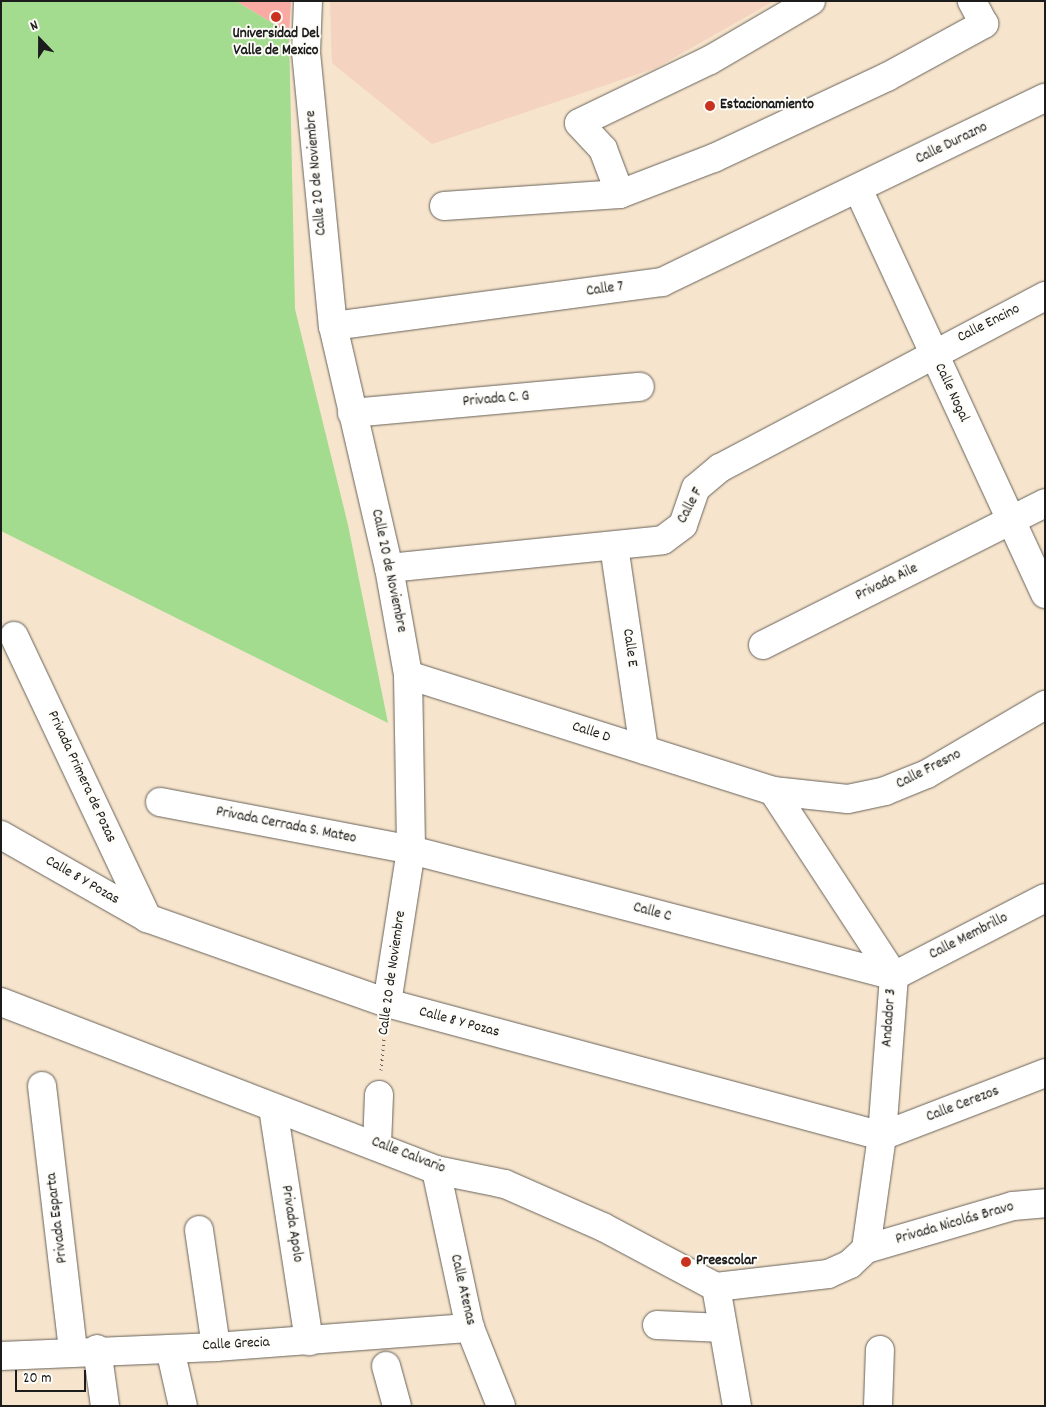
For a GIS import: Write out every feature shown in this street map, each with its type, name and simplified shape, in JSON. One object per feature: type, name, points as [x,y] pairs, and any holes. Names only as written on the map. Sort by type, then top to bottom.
[{"type":"street","name":"Calle 20 de Noviembre","points":[[308,1],[306,52],[333,326],[389,568],[408,675],[411,850],[387,1003]]},
{"type":"street","points":[[620,194],[603,150],[578,123],[710,60],[810,1]]},
{"type":"street","points":[[444,206],[620,194],[714,158],[895,73],[984,24],[972,1]]},
{"type":"street","name":"Calle Durazno","points":[[859,191],[1045,98]]},
{"type":"street","name":"Calle 7","points":[[333,326],[662,282],[859,191]]},
{"type":"street","name":"Calle Nogal","points":[[859,191],[1010,522],[1045,594]]},
{"type":"street","name":"Calle Encino","points":[[933,353],[1045,296]]},
{"type":"street","name":"Calle F","points":[[389,568],[663,540],[683,525],[696,488],[720,468],[933,353]]},
{"type":"street","name":"Privada C. G","points":[[352,413],[640,387]]},
{"type":"street","name":"Privada Aile","points":[[763,645],[1045,503]]},
{"type":"street","name":"Calle E","points":[[614,546],[644,750]]},
{"type":"street","name":"Privada Primera de Pozas","points":[[14,636],[147,918]]},
{"type":"street","name":"Calle D","points":[[408,675],[773,791]]},
{"type":"street","name":"Calle Fresno","points":[[773,791],[848,799],[886,791],[927,774],[1045,705]]},
{"type":"street","name":"Andador 3","points":[[773,791],[894,976],[882,1136],[866,1249]]},
{"type":"street","name":"Privada Cerrada S. Mateo","points":[[160,802],[411,850]]},
{"type":"street","name":"Calle 8 Y Pozas","points":[[1,835],[147,918],[387,1003],[882,1136]]},
{"type":"street","name":"Calle C","points":[[411,850],[894,976]]},
{"type":"street","name":"Calle Membrillo","points":[[894,976],[1045,898]]},
{"type":"street","name":"Calle Calvario","points":[[1,1002],[273,1108],[377,1145],[436,1170],[505,1184],[603,1227],[716,1287]]},
{"type":"street","name":"Calle Cerezos","points":[[882,1136],[1045,1073]]},
{"type":"street","name":"Privada Esparta","points":[[42,1086],[85,1349],[106,1406]]},
{"type":"street","points":[[377,1145],[379,1095]]},
{"type":"street","name":"Privada Apolo","points":[[273,1108],[309,1341]]},
{"type":"street","name":"Calle Atenas","points":[[436,1170],[470,1328],[501,1406]]},
{"type":"street","name":"Privada Nicolás Bravo","points":[[866,1249],[1013,1206],[1045,1202]]},
{"type":"street","points":[[199,1230],[216,1347]]},
{"type":"street","points":[[737,1406],[716,1287],[828,1274],[850,1264],[866,1249]]},
{"type":"street","points":[[657,1325],[723,1328]]},
{"type":"street","name":"Calle Grecia","points":[[1,1356],[85,1349],[216,1347],[470,1328]]},
{"type":"street","points":[[170,1349],[183,1406]]},
{"type":"street","points":[[878,1406],[880,1350]]},
{"type":"street","points":[[386,1366],[397,1406]]},
{"type":"path","name":"Calle 20 de Noviembre","points":[[379,1095],[387,1003]]},
{"type":"shaded area","points":[[330,1],[774,1],[656,68],[432,144],[332,63]]},
{"type":"green space","points":[[1,1],[236,1],[289,33],[295,309],[348,525],[388,723],[1,531]]},
{"type":"building","name":"Universidad Del Valle de Mexico","points":[[236,1],[291,1],[289,33]]},
{"type":"place","name":"Universidad Del Valle de Mexico","points":[[276,17]]},
{"type":"place","name":"Estacionamiento","points":[[710,106]]},
{"type":"place","name":"Preescolar","points":[[686,1262]]}]
